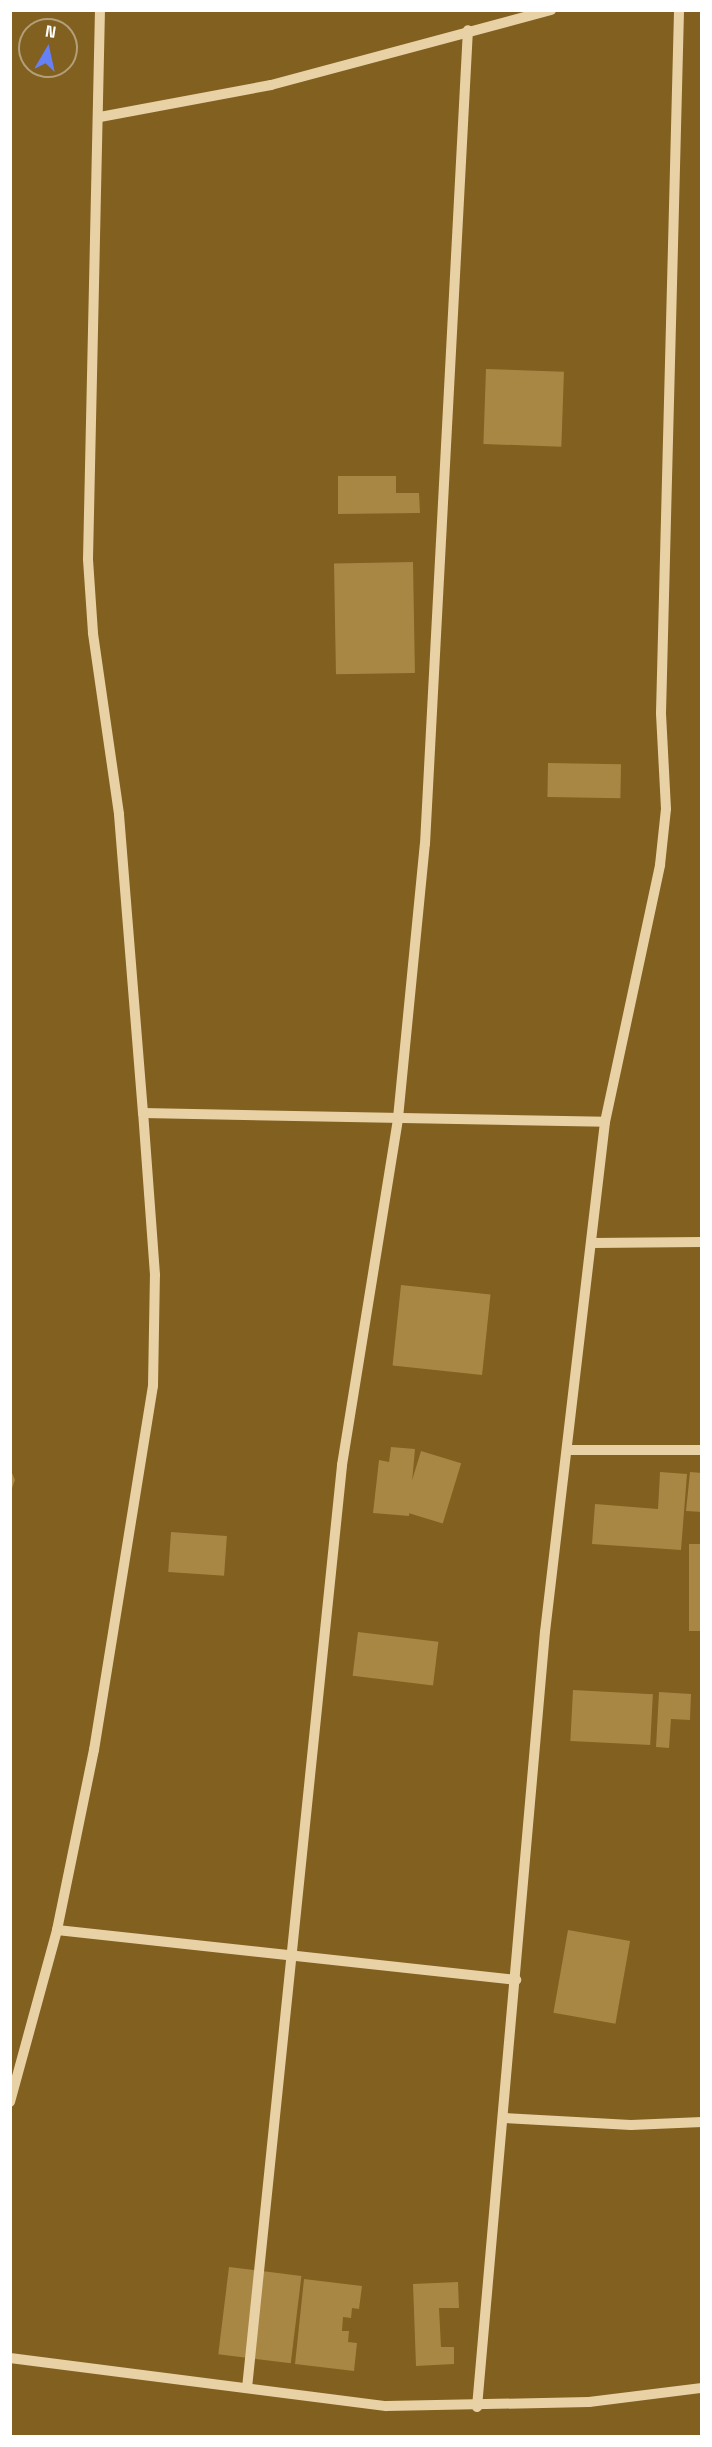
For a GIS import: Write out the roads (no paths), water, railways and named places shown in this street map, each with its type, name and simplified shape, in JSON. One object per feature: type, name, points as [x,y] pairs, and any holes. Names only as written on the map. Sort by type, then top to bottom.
[{"type":"street","points":[[10,2102],[57,1930],[94,1750],[153,1386],[155,1275],[143,1113],[119,814],[93,633],[88,559],[100,117],[100,10]]},
{"type":"street","points":[[100,117],[271,86],[468,30],[551,10]]},
{"type":"street","points":[[477,2407],[545,1632],[605,1122],[660,865],[666,809],[661,713],[679,10]]},
{"type":"street","points":[[247,2388],[288,1951],[342,1465],[398,1118],[425,844],[468,30]]},
{"type":"street","points":[[143,1113],[605,1122]]},
{"type":"street","points":[[592,1243],[702,1242]]},
{"type":"street","points":[[568,1450],[702,1450]]},
{"type":"street","points":[[57,1930],[288,1951],[516,1980]]},
{"type":"street","points":[[504,2118],[631,2125],[702,2122]]},
{"type":"street","points":[[10,2358],[386,2406],[477,2407],[589,2402],[702,2388]]}]
